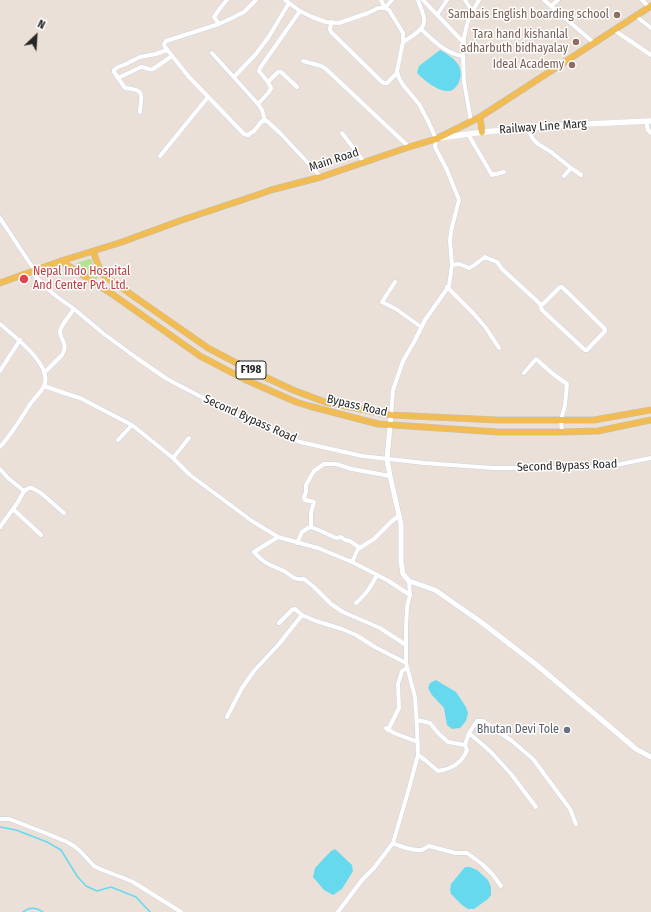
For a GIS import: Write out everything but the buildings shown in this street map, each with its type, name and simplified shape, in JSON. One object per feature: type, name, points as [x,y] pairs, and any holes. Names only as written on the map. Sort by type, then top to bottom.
[{"type":"main road","name":"Main Road","points":[[0,283],[271,190],[321,177],[436,138],[480,116],[650,6]]},
{"type":"main road","points":[[480,116],[482,132]]},
{"type":"main road","name":"Railway Line Marg","points":[[436,138],[527,128],[649,121]]},
{"type":"main road","name":"F198","points":[[93,251],[101,273],[117,285]]},
{"type":"main road","name":"F198","points":[[61,261],[112,294]]},
{"type":"main road","points":[[112,294],[117,285]]},
{"type":"main road","name":"Bypass Road","points":[[117,285],[208,348],[293,390],[325,402],[391,416],[497,420],[594,420],[651,410]]},
{"type":"main road","name":"Bypass Road","points":[[112,294],[200,356],[244,378],[296,402],[378,424],[498,432],[562,432],[598,431],[651,420]]},
{"type":"main road","points":[[244,378],[248,369]]},
{"type":"street","points":[[219,24],[214,17],[227,0]]},
{"type":"street","points":[[256,0],[244,12],[219,24],[166,41],[164,44],[167,50],[208,98],[244,134],[248,135],[254,131],[262,121],[265,121]]},
{"type":"street","points":[[381,0],[403,33],[403,42],[397,73],[403,85],[419,104],[436,138],[435,147],[447,170],[459,200],[451,231],[450,241],[452,265],[449,286],[425,320],[403,360],[393,390],[387,459],[401,524],[401,561],[403,574],[409,581],[436,590],[481,622],[538,666],[636,749],[651,757]]},
{"type":"street","points":[[234,77],[255,55],[268,38],[287,2],[312,17],[326,22],[339,23],[378,8],[385,8],[392,0]]},
{"type":"street","points":[[403,42],[424,26],[424,20],[418,0]]},
{"type":"street","points":[[423,0],[464,43]]},
{"type":"street","points":[[437,14],[447,0]]},
{"type":"street","points":[[465,0],[472,11]]},
{"type":"street","points":[[471,121],[464,82],[463,56],[466,28],[469,17],[479,0]]},
{"type":"street","points":[[544,0],[594,43]]},
{"type":"street","points":[[551,6],[558,0]]},
{"type":"street","points":[[642,0],[650,6]]},
{"type":"street","points":[[258,104],[271,88],[259,71],[260,68],[300,11]]},
{"type":"street","points":[[636,16],[651,28]]},
{"type":"street","points":[[330,22],[331,32],[381,81],[387,83],[397,73]]},
{"type":"street","points":[[421,29],[437,44],[457,56],[463,56]]},
{"type":"street","points":[[614,30],[651,55]]},
{"type":"street","points":[[140,112],[142,100],[139,92],[134,89],[125,88],[114,70],[140,57],[167,50]]},
{"type":"street","points":[[212,53],[258,104],[262,110],[265,121],[267,121],[281,134],[321,177]]},
{"type":"street","points":[[118,78],[141,67],[151,70],[172,56]]},
{"type":"street","points":[[304,61],[326,69],[409,147]]},
{"type":"street","points":[[268,82],[278,72],[281,72],[297,87]]},
{"type":"street","points":[[160,156],[208,98]]},
{"type":"street","points":[[649,121],[648,130],[651,132]]},
{"type":"street","points":[[527,128],[533,139],[538,144],[571,168],[582,174]]},
{"type":"street","points":[[342,133],[364,162]]},
{"type":"street","points":[[468,134],[492,175],[504,172]]},
{"type":"street","points":[[564,176],[571,168]]},
{"type":"street","name":"Second Bypass Road","points":[[0,218],[44,286],[104,334],[167,379],[232,413],[300,442],[362,456],[462,466],[530,468],[588,467],[611,466],[651,458]]},
{"type":"street","points":[[452,265],[459,264],[469,268],[485,257],[497,262],[502,269],[540,304],[542,310],[585,350],[587,350],[605,330],[562,287],[560,287],[543,304],[540,304]]},
{"type":"street","points":[[395,282],[382,302],[396,309],[421,327]]},
{"type":"street","points":[[447,288],[474,314],[500,348]]},
{"type":"street","points":[[44,373],[64,352],[65,347],[60,331],[74,309]]},
{"type":"street","points":[[0,324],[20,340],[34,354],[44,373],[45,380],[44,386],[31,403],[9,438],[0,447]]},
{"type":"street","points":[[0,370],[20,340]]},
{"type":"street","points":[[524,373],[536,359],[567,384],[561,420],[562,432]]},
{"type":"street","points":[[44,386],[80,398],[132,425],[173,458],[202,485],[252,521],[278,537],[318,548],[352,562],[410,595]]},
{"type":"street","points":[[118,440],[132,425]]},
{"type":"street","points":[[173,458],[189,438]]},
{"type":"street","points":[[311,527],[311,513],[314,502],[304,500],[306,485],[314,472],[324,464],[336,464],[352,469],[390,476]]},
{"type":"street","points":[[0,469],[8,478],[24,491]]},
{"type":"street","points":[[0,527],[24,491],[29,488],[41,493],[64,513]]},
{"type":"street","points":[[13,509],[41,535]]},
{"type":"street","points":[[352,562],[358,549],[374,539],[399,516]]},
{"type":"street","points":[[297,543],[302,532],[311,527],[336,538],[341,537],[360,548]]},
{"type":"street","points":[[278,537],[254,552],[266,564],[297,580],[304,580],[314,587],[331,604],[343,612],[380,628],[406,645]]},
{"type":"street","points":[[356,603],[369,590],[377,575]]},
{"type":"street","points":[[338,912],[393,843],[418,755],[415,698],[406,666],[406,621],[410,595],[409,581]]},
{"type":"street","points":[[279,622],[295,609],[316,621],[356,635],[406,666]]},
{"type":"street","points":[[227,717],[242,688],[254,671],[279,644],[302,614]]},
{"type":"street","points":[[406,666],[402,671],[398,684],[399,708],[387,729],[418,742]]},
{"type":"street","points":[[417,720],[430,723],[438,734],[448,742],[465,745]]},
{"type":"street","points":[[418,755],[438,771],[447,770],[459,763],[467,750],[465,745],[469,733],[477,722],[483,721],[512,741],[533,759],[570,809],[576,824]]},
{"type":"street","points":[[469,733],[491,752],[511,774],[536,806]]},
{"type":"street","points":[[0,819],[8,819],[67,842],[80,851],[94,866],[133,882],[182,912]]},
{"type":"street","points":[[393,843],[416,850],[423,850],[429,846],[467,853],[482,864],[501,886]]},
{"type":"green space","points":[[89,259],[92,260],[93,267],[98,276],[97,279],[93,279],[76,267],[77,263]]},
{"type":"water","points":[[440,50],[454,59],[461,72],[458,84],[450,91],[436,88],[417,73],[419,66]]},
{"type":"water","points":[[436,680],[456,692],[466,707],[468,713],[466,721],[460,728],[452,729],[447,725],[444,708],[432,695],[428,688],[430,683]]},
{"type":"water","points":[[335,849],[352,865],[353,871],[342,889],[333,895],[324,890],[313,877],[315,868],[331,851]]},
{"type":"water","points":[[465,867],[470,867],[477,870],[488,880],[491,887],[491,895],[488,899],[474,909],[468,909],[462,905],[451,894],[450,890],[451,884]]},
{"type":"waterway","points":[[0,827],[16,830],[47,842],[61,850],[77,876],[86,886],[97,891],[111,887],[136,897],[150,912]]},
{"type":"waterway","points":[[23,912],[33,908],[43,912]]},
{"type":"place","name":"Sambais English boarding school","points":[[617,15]]},
{"type":"place","name":"Tara hand kishanlal adharbuth bidhayalay","points":[[576,42]]},
{"type":"place","name":"Ideal Academy","points":[[572,65]]},
{"type":"place","name":"Nepal Indo Hospital And Center Pvt. Ltd.","points":[[24,279]]},
{"type":"place","name":"Bhutan Devi Tole","points":[[567,730]]}]
